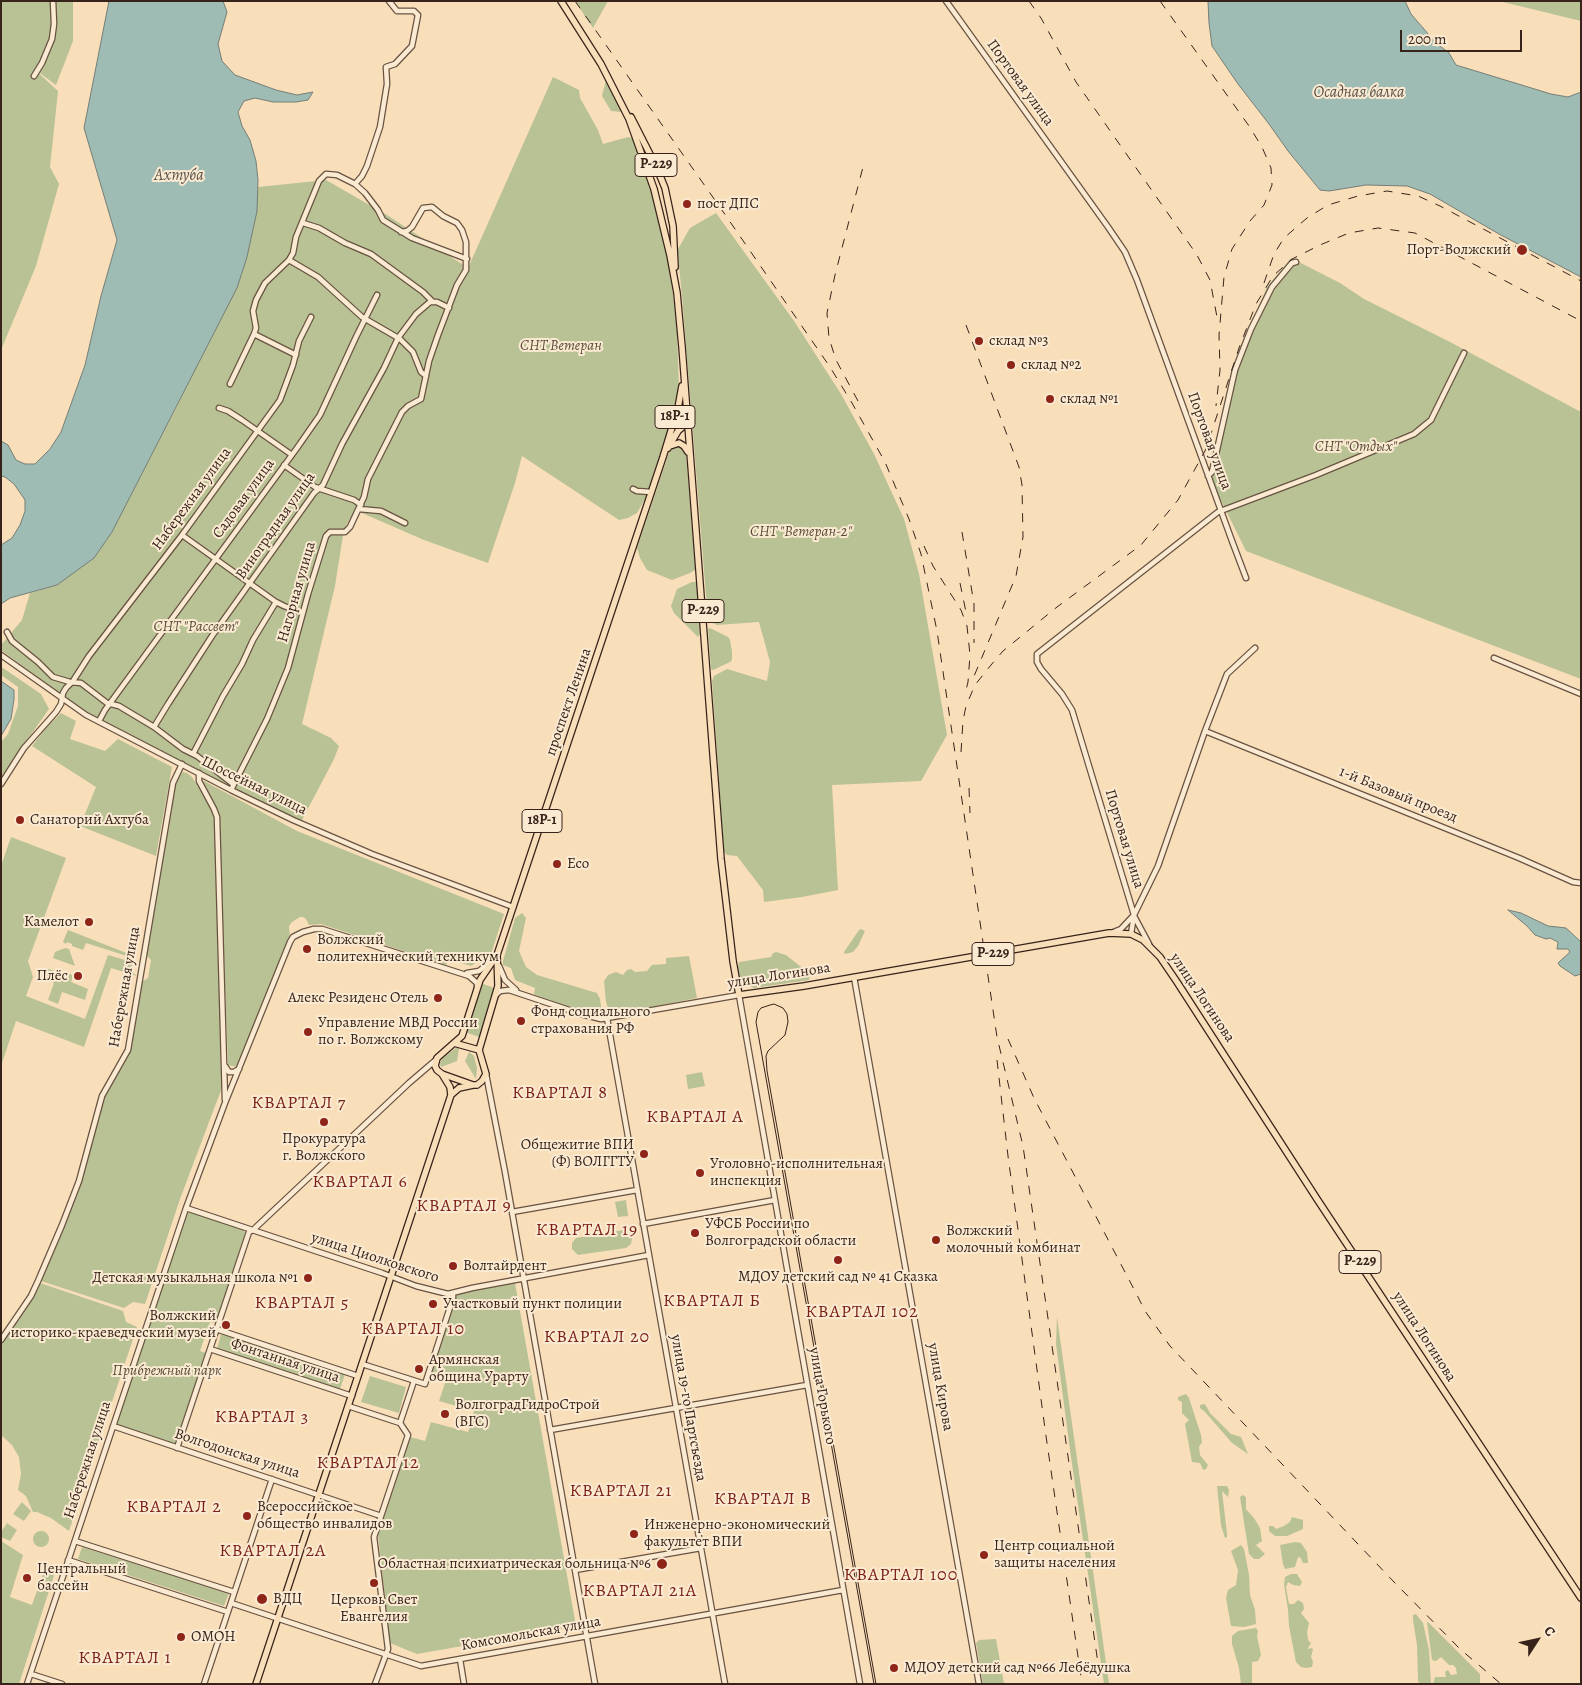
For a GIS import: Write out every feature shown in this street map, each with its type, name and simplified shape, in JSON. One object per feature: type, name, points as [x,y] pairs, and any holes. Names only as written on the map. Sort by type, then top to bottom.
[{"type":"main road","name":"Р-229","points":[[560,1],[590,45],[645,143],[665,188],[674,226],[676,288],[684,377],[685,425],[690,455],[721,859],[732,961],[739,995]]},
{"type":"main road","name":"Р-229","points":[[617,94],[636,138],[655,192],[667,239],[676,288]]},
{"type":"main road","points":[[655,192],[661,194],[665,188]]},
{"type":"main road","points":[[658,203],[662,198],[668,200]]},
{"type":"main road","name":"проспект Ленина","points":[[454,1043],[463,1035],[480,980],[497,955],[663,457],[679,402],[684,377]]},
{"type":"main road","points":[[671,430],[675,423],[680,420],[685,425]]},
{"type":"main road","name":"проспект Ленина","points":[[663,457],[668,447],[685,425]]},
{"type":"main road","points":[[668,447],[676,443],[682,444],[690,455]]},
{"type":"main road","name":"улица Логинова","points":[[739,995],[984,956],[1109,933],[1131,934],[1143,940],[1160,957],[1221,1048],[1317,1199],[1390,1306],[1581,1598]]},
{"type":"main road","name":"проспект Ленина","points":[[479,1050],[498,986],[497,955]]},
{"type":"main road","points":[[256,1684],[450,1095],[450,1087],[435,1066],[437,1058],[454,1043],[479,1050],[486,1074],[482,1081],[459,1088],[450,1095]]},
{"type":"main road","points":[[440,1072],[473,1085]]},
{"type":"street","points":[[34,76],[52,38],[54,24],[53,1]]},
{"type":"street","points":[[355,184],[367,166],[380,127],[387,84],[386,67],[394,64],[412,46],[418,15],[414,11],[397,11],[389,1]]},
{"type":"street","name":"Портовая улица","points":[[946,1],[1125,252],[1137,280],[1221,511],[1043,648],[1036,657],[1041,669],[1062,694],[1072,710],[1134,915],[1131,934]]},
{"type":"street","points":[[230,384],[256,328],[254,311],[256,300],[268,279],[289,260],[293,253],[296,237],[319,181],[324,176],[329,174],[337,175],[355,184],[374,204],[381,218],[401,232],[424,244],[467,259],[466,242],[459,226],[432,207],[423,208],[419,212],[412,228],[401,232]]},
{"type":"street","points":[[303,223],[319,228],[345,243],[371,254],[424,292],[432,301],[449,308]]},
{"type":"street","name":"Нагорная улица","points":[[231,790],[273,707],[288,668],[326,536],[330,532],[347,531],[353,523],[368,479],[402,412],[408,406],[421,399],[438,335],[457,285],[466,270],[467,259]]},
{"type":"street","points":[[289,260],[314,274],[365,319],[398,337],[413,352],[421,372],[426,376]]},
{"type":"street","points":[[1208,476],[1212,472],[1235,370],[1272,287],[1292,263],[1296,262]]},
{"type":"street","name":"Садовая улица","points":[[99,721],[292,456],[326,403],[377,295]]},
{"type":"street","name":"Виноградная улица","points":[[154,727],[212,636],[314,493],[320,488],[398,337],[416,314],[432,301]]},
{"type":"street","name":"Набережная улица","points":[[63,699],[63,693],[89,656],[182,535],[283,394],[299,341],[311,318]]},
{"type":"street","points":[[254,334],[296,355]]},
{"type":"street","points":[[1246,578],[1221,511],[1316,475],[1414,434],[1431,420],[1464,353]]},
{"type":"street","points":[[219,408],[228,411],[292,456]]},
{"type":"street","points":[[284,465],[320,488],[354,500],[360,507],[381,511],[405,524]]},
{"type":"street","points":[[633,489],[651,492]]},
{"type":"street","points":[[182,535],[276,602],[304,613]]},
{"type":"street","points":[[193,754],[222,696],[276,602]]},
{"type":"street","points":[[8,632],[12,642],[38,662],[53,677],[81,683],[110,704],[119,706],[154,727],[233,784]]},
{"type":"street","points":[[1109,933],[1121,929],[1134,915],[1158,866],[1205,730],[1227,674],[1254,648]]},
{"type":"street","name":"Шоссейная улица","points":[[1,655],[76,709],[231,790],[356,848],[513,907]]},
{"type":"street","points":[[1494,658],[1581,694]]},
{"type":"street","points":[[1,784],[24,748],[56,712],[63,699]]},
{"type":"street","name":"1-й Базовый проезд","points":[[1205,730],[1520,858],[1573,882],[1581,883]]},
{"type":"street","name":"Набережная улица","points":[[1,1340],[31,1296],[38,1281],[79,1181],[102,1096],[128,1050],[173,783],[182,764]]},
{"type":"street","name":"Набережная улица","points":[[199,773],[199,781],[214,809],[216,817],[225,1104]]},
{"type":"street","points":[[1134,915],[1151,947]]},
{"type":"street","name":"Набережная улица","points":[[27,1684],[186,1208],[225,1104],[290,942],[294,937],[304,932],[322,929],[452,970]]},
{"type":"street","points":[[452,970],[470,974],[479,971],[487,966],[497,955]]},
{"type":"street","points":[[497,955],[501,972],[507,983],[528,996]]},
{"type":"street","points":[[452,970],[469,976],[477,983],[477,989]]},
{"type":"street","name":"улица Кирова","points":[[854,976],[980,1684]]},
{"type":"street","points":[[496,995],[500,991],[509,990],[528,996]]},
{"type":"street","name":"улица Логинова","points":[[528,996],[580,1014],[601,1019],[739,995]]},
{"type":"street","name":"улица Горького","points":[[739,995],[860,1684]]},
{"type":"street","name":"улица 19-го Партсъезда","points":[[607,1018],[725,1684]]},
{"type":"street","points":[[177,1448],[246,1235],[437,1058]]},
{"type":"street","points":[[225,1065],[229,1072],[239,1069]]},
{"type":"street","points":[[425,1068],[431,1067],[440,1072]]},
{"type":"street","points":[[486,1074],[524,1278],[595,1684]]},
{"type":"street","points":[[473,1085],[485,1088],[490,1093]]},
{"type":"street","points":[[512,1212],[637,1190]]},
{"type":"street","points":[[643,1224],[775,1200]]},
{"type":"street","name":"улица Циолковского","points":[[186,1208],[425,1289],[448,1294],[455,1291],[649,1255]]},
{"type":"street","points":[[362,1364],[425,1384],[453,1293]]},
{"type":"street","name":"Фонтанная улица","points":[[216,1329],[358,1376]]},
{"type":"street","name":"Фонтанная улица","points":[[210,1349],[352,1396]]},
{"type":"street","points":[[400,1424],[414,1380]]},
{"type":"street","points":[[550,1430],[807,1385]]},
{"type":"street","points":[[348,1406],[400,1424],[408,1435],[374,1536],[388,1649],[376,1684]]},
{"type":"street","name":"Волгодонская улица","points":[[113,1426],[381,1516]]},
{"type":"street","points":[[204,1684],[272,1479]]},
{"type":"street","points":[[75,1541],[234,1592]]},
{"type":"street","points":[[575,1570],[701,1548]]},
{"type":"street","points":[[68,1560],[228,1612]]},
{"type":"street","name":"Комсомольская улица","points":[[230,1603],[421,1666],[843,1590]]},
{"type":"street","points":[[460,1659],[464,1684]]},
{"type":"street","points":[[31,1674],[62,1684]]},
{"type":"green space","points":[[1,1],[73,1],[73,41],[56,85],[33,68],[58,91],[50,167],[59,184],[36,266],[1,350]]},
{"type":"green space","points":[[575,1],[608,1],[593,28]]},
{"type":"green space","points":[[1499,1],[1581,1],[1581,21]]},
{"type":"green space","name":"СНТ \"Рассвет\"","points":[[553,77],[579,90],[580,98],[598,130],[603,144],[628,137],[633,138],[654,199],[663,234],[677,330],[679,388],[675,409],[645,499],[637,513],[619,520],[522,456],[515,483],[488,563],[424,540],[355,510],[344,529],[335,586],[302,724],[331,738],[339,746],[301,822],[228,787],[78,708],[1,650],[1,645],[22,620],[30,593],[57,585],[106,541],[176,408],[241,275],[254,222],[258,187],[326,180],[387,215],[468,268]]},
{"type":"green space","points":[[606,80],[621,112],[611,111],[602,96]]},
{"type":"green space","name":"СНТ \"Ветеран-2\"","points":[[716,213],[794,321],[841,394],[874,454],[904,519],[919,574],[947,735],[921,781],[832,785],[838,890],[764,902],[763,890],[737,856],[727,855],[724,852],[712,681],[714,676],[727,669],[767,681],[770,662],[759,622],[717,625],[711,622],[707,608],[678,256],[678,249],[690,228]]},
{"type":"green space","name":"СНТ \"Отдых\"","points":[[1291,258],[1340,283],[1364,299],[1450,342],[1581,412],[1581,679],[1246,551],[1208,474],[1233,366],[1267,287]]},
{"type":"green space","points":[[674,446],[680,446],[686,453],[695,570],[672,580],[647,570],[637,548],[670,450]]},
{"type":"green space","points":[[696,582],[697,585],[700,634],[698,637],[674,613],[671,606],[677,589]]},
{"type":"green space","points":[[710,628],[728,637],[732,652],[732,660],[730,662],[713,670],[711,669],[708,629]]},
{"type":"green space","points":[[3,668],[41,694],[49,709],[1,777],[1,742],[8,734],[18,706],[18,687],[1,675],[1,669]]},
{"type":"green space","points":[[61,713],[76,721],[70,739],[105,751],[118,739],[172,767],[156,856],[80,826],[96,787],[32,746]]},
{"type":"green space","points":[[183,772],[192,777],[214,814],[223,1085],[180,1199],[145,1304],[133,1302],[124,1308],[41,1281],[79,1186],[104,1098],[129,1055],[142,982],[148,978],[151,960],[146,955],[175,784],[177,778]]},
{"type":"green space","points":[[204,781],[297,831],[504,914],[491,954],[471,966],[449,959],[446,965],[321,924],[309,925],[306,919],[300,917],[289,926],[290,938],[237,1067],[228,1065],[219,817],[202,784]]},
{"type":"green space","points":[[11,837],[66,858],[28,961],[33,977],[26,996],[85,1019],[108,955],[132,962],[131,971],[137,976],[111,968],[84,1047],[16,1021],[1,1066],[1,866]]},
{"type":"green space","points":[[522,913],[526,918],[519,951],[526,967],[537,975],[597,993],[600,999],[602,1014],[596,1016],[538,996],[534,994],[535,988],[515,980],[511,968],[503,965],[515,918]]},
{"type":"green space","points":[[861,929],[865,931],[858,946],[853,952],[845,954],[844,952]]},
{"type":"green space","points":[[68,930],[134,956],[133,958],[86,943],[83,950],[67,942],[66,944],[63,942]]},
{"type":"green space","points":[[65,948],[69,949],[75,966],[53,958],[55,952]]},
{"type":"green space","points":[[776,952],[786,955],[810,974],[809,980],[754,988],[747,985],[741,979],[737,971],[739,962],[771,957]]},
{"type":"green space","points":[[689,956],[697,998],[615,1014],[609,1011],[604,981],[608,975],[616,972],[623,975],[627,970],[631,969],[635,972],[647,971],[652,965],[666,964],[666,958]]},
{"type":"green space","points":[[46,968],[68,976],[70,974],[73,975],[71,982],[88,989],[85,1000],[62,992],[58,1004],[48,1000],[54,983],[43,978]]},
{"type":"green space","points":[[481,985],[492,987],[494,990],[479,1037],[465,1032]]},
{"type":"green space","points":[[456,1048],[459,1048],[457,1061],[441,1067],[440,1063],[443,1058]]},
{"type":"green space","points":[[469,1052],[474,1056],[477,1068],[476,1079],[465,1061]]},
{"type":"green space","points":[[702,1072],[705,1086],[688,1089],[686,1075]]},
{"type":"green space","points":[[626,1200],[628,1216],[618,1217],[615,1202]]},
{"type":"green space","name":"Прибрежный парк","points":[[191,1211],[243,1229],[245,1233],[216,1323],[210,1322],[200,1351],[206,1353],[176,1445],[116,1425],[185,1215]]},
{"type":"green space","points":[[624,1230],[632,1238],[631,1244],[626,1248],[578,1255],[572,1249],[572,1243],[576,1238]]},
{"type":"green space","points":[[40,1283],[123,1311],[126,1322],[137,1327],[69,1531],[51,1518],[33,1512],[26,1496],[18,1490],[21,1474],[19,1457],[12,1445],[1,1435],[1,1344]]},
{"type":"green space","points":[[515,1283],[576,1626],[417,1654],[390,1643],[378,1535],[410,1437],[425,1441],[431,1422],[468,1432],[474,1411],[439,1401],[446,1380],[430,1375],[457,1292]]},
{"type":"green space","points":[[1057,1317],[1109,1684],[1104,1684],[1071,1457],[1056,1344]]},
{"type":"green space","points":[[221,1334],[345,1374],[340,1389],[217,1349]]},
{"type":"green space","points":[[370,1376],[406,1387],[399,1413],[361,1402]]},
{"type":"green space","points":[[1186,1394],[1201,1435],[1200,1455],[1208,1465],[1203,1470],[1200,1463],[1192,1462],[1185,1424],[1189,1420],[1182,1413],[1182,1402],[1178,1400],[1178,1397]]},
{"type":"green space","points":[[1205,1404],[1210,1413],[1231,1434],[1241,1437],[1248,1454],[1232,1443],[1200,1408],[1200,1405]]},
{"type":"green space","points":[[1217,1486],[1227,1486],[1229,1490],[1228,1497],[1222,1491],[1227,1534],[1225,1538],[1221,1525]]},
{"type":"green space","points":[[1243,1495],[1246,1497],[1246,1509],[1260,1528],[1262,1541],[1256,1545],[1265,1554],[1259,1559],[1254,1559],[1249,1554],[1240,1497]]},
{"type":"green space","points":[[22,1502],[31,1511],[24,1521],[13,1514]]},
{"type":"green space","points":[[1292,1517],[1303,1520],[1303,1529],[1287,1536],[1275,1536],[1269,1531],[1269,1526],[1273,1526],[1276,1529],[1284,1526],[1290,1522]]},
{"type":"green space","points":[[7,1523],[17,1530],[10,1541],[1,1537],[1,1532]]},
{"type":"green space","points":[[41,1531],[47,1533],[49,1539],[47,1545],[41,1547],[35,1545],[33,1539],[35,1533]]},
{"type":"green space","points":[[1,1541],[23,1555],[10,1597],[32,1605],[46,1565],[57,1566],[19,1684],[1,1684]]},
{"type":"green space","points":[[1295,1542],[1301,1543],[1307,1552],[1308,1563],[1303,1563],[1301,1558],[1298,1557],[1295,1567],[1285,1569],[1280,1545]]},
{"type":"green space","points":[[1241,1545],[1244,1549],[1249,1575],[1250,1595],[1255,1610],[1256,1624],[1244,1627],[1231,1626],[1226,1598],[1228,1590],[1236,1585],[1238,1570],[1231,1551]]},
{"type":"green space","points":[[82,1547],[229,1593],[224,1606],[78,1559]]},
{"type":"green space","points":[[1297,1574],[1302,1582],[1300,1586],[1288,1582],[1286,1587],[1289,1604],[1294,1604],[1298,1600],[1303,1603],[1304,1609],[1301,1613],[1309,1623],[1307,1632],[1308,1640],[1311,1643],[1308,1649],[1313,1649],[1311,1657],[1312,1667],[1301,1667],[1296,1662],[1284,1584],[1285,1577]]},
{"type":"green space","points":[[1416,1614],[1423,1623],[1429,1650],[1431,1684],[1420,1684],[1418,1681],[1417,1645],[1413,1620],[1413,1615]]},
{"type":"green space","points":[[1427,1622],[1480,1674],[1480,1684],[1433,1684],[1435,1677],[1446,1677],[1445,1672],[1448,1670],[1451,1675],[1457,1674],[1456,1668],[1453,1665],[1449,1665],[1441,1657],[1436,1661],[1432,1660]]},
{"type":"green space","points":[[1256,1628],[1261,1655],[1258,1661],[1252,1662],[1252,1684],[1241,1684],[1232,1636],[1238,1631]]},
{"type":"green space","points":[[996,1639],[1004,1684],[983,1684],[976,1643],[979,1640]]},
{"type":"water","name":"Ахтуба","points":[[109,1],[223,1],[227,12],[218,44],[222,61],[235,75],[276,90],[297,95],[313,92],[308,100],[296,102],[273,102],[255,98],[244,101],[238,112],[242,126],[250,140],[256,161],[258,180],[257,211],[247,257],[237,288],[112,532],[94,558],[57,585],[10,598],[1,604],[1,545],[12,538],[20,525],[25,511],[25,500],[14,484],[1,476],[1,441],[8,445],[16,460],[25,464],[35,464],[50,449],[61,432],[85,365],[101,296],[117,240],[84,128]]},
{"type":"water","name":"Осадная балка","points":[[1208,1],[1405,1],[1411,14],[1436,43],[1449,53],[1456,65],[1551,94],[1568,97],[1581,92],[1581,277],[1499,234],[1430,194],[1407,186],[1366,185],[1329,191],[1320,190],[1288,151],[1212,46]]},
{"type":"water","points":[[1,681],[14,690],[14,699],[11,719],[1,736]]},
{"type":"water","points":[[1508,910],[1521,913],[1548,926],[1566,928],[1581,942],[1581,974],[1575,976],[1558,963],[1570,952],[1568,949],[1557,949],[1558,942],[1535,935]]},
{"type":"tram line","points":[[874,1684],[756,1022],[761,1008],[774,1004],[783,1008],[787,1014],[788,1022],[785,1035],[768,1051],[766,1056],[767,1071],[876,1684]]},
{"type":"railway","points":[[575,1],[830,367],[885,462],[909,519],[921,554],[937,631],[997,1037],[1023,1146],[1101,1684]]},
{"type":"railway","points":[[1029,1],[1041,18],[1076,82],[1197,255],[1210,280],[1217,317]]},
{"type":"railway","points":[[1160,1],[1249,126],[1262,147],[1271,168],[1272,185],[1264,205],[1250,221],[1232,249],[1224,277],[1219,335],[1220,370],[1216,406]]},
{"type":"railway","points":[[858,401],[836,360],[829,338],[827,313],[863,167]]},
{"type":"railway","points":[[1264,283],[1274,254],[1284,238],[1307,218],[1328,205],[1358,196],[1387,191],[1418,196],[1440,206],[1581,281]]},
{"type":"railway","points":[[961,752],[966,706],[975,685],[1003,651],[1057,607],[1141,545],[1178,500],[1206,449],[1239,348],[1256,304],[1273,276],[1292,259],[1349,233],[1378,228],[1415,233],[1581,321]]},
{"type":"railway","points":[[966,325],[1019,467],[1022,485],[1023,537],[1016,576],[972,681]]},
{"type":"railway","points":[[962,532],[974,604],[974,643]]},
{"type":"railway","points":[[924,546],[933,566],[961,610],[967,626],[970,655],[965,694]]},
{"type":"railway","points":[[960,583],[966,612]]},
{"type":"railway","points":[[969,788],[970,813]]},
{"type":"railway","points":[[1008,1039],[1034,1098],[1145,1311],[1170,1346],[1394,1582],[1460,1649],[1501,1684]]},
{"type":"railway","points":[[997,1060],[1046,1436],[1082,1684]]},
{"type":"place","name":"пост ДПС","points":[[687,204]]},
{"type":"place","name":"Порт-Волжский","points":[[1522,250]]},
{"type":"place","name":"склад №3","points":[[979,341]]},
{"type":"place","name":"склад №2","points":[[1011,365]]},
{"type":"place","name":"склад №1","points":[[1050,399]]},
{"type":"place","name":"Санаторий Ахтуба","points":[[20,820]]},
{"type":"place","name":"Eco","points":[[557,864]]},
{"type":"place","name":"Камелот","points":[[89,922]]},
{"type":"place","name":"Волжский политехнический техникум","points":[[307,949]]},
{"type":"place","name":"Плёс","points":[[78,976]]},
{"type":"place","name":"Алекс Резиденс Отель","points":[[438,998]]},
{"type":"place","name":"Фонд социального страхования РФ","points":[[521,1021]]},
{"type":"place","name":"Управление МВД России по г. Волжскому","points":[[308,1032]]},
{"type":"place","name":"Прокуратура г. Волжского","points":[[324,1122]]},
{"type":"place","name":"Общежитие ВПИ (Ф) ВОЛГГТУ","points":[[644,1154]]},
{"type":"place","name":"Уголовно-исполнительная инспекция","points":[[700,1173]]},
{"type":"place","name":"УФСБ России по Волгоградской области","points":[[695,1233]]},
{"type":"place","name":"Волжский молочный комбинат","points":[[936,1240]]},
{"type":"place","name":"МДОУ детский сад № 41 Сказка","points":[[838,1260]]},
{"type":"place","name":"Волтайрдент","points":[[453,1266]]},
{"type":"place","name":"Детская музыкальная школа №1","points":[[308,1278]]},
{"type":"place","name":"Участковый пункт полиции","points":[[433,1304]]},
{"type":"place","name":"Волжский историко-краеведческий музей","points":[[226,1325]]},
{"type":"place","name":"Армянская община Урарту","points":[[419,1369]]},
{"type":"place","name":"ВолгоградГидроСтрой (ВГС)","points":[[445,1414]]},
{"type":"place","name":"Всероссийское общество инвалидов","points":[[247,1516]]},
{"type":"place","name":"Инженерно-экономический факультет ВПИ","points":[[634,1534]]},
{"type":"place","name":"Центр социальной защиты населения","points":[[984,1555]]},
{"type":"place","name":"Областная психиатрическая больница №6","points":[[662,1564]]},
{"type":"place","name":"Центральный бассейн","points":[[27,1578]]},
{"type":"place","name":"Церковь Свет Евангелия","points":[[374,1583]]},
{"type":"place","name":"ВДЦ","points":[[262,1599]]},
{"type":"place","name":"ОМОН","points":[[181,1637]]},
{"type":"place","name":"МДОУ детский сад №66 Лебёдушка","points":[[894,1668]]},
{"type":"district","name":"КВАРТАЛ 8","points":[[560,1094]]},
{"type":"district","name":"КВАРТАЛ 7","points":[[299,1104]]},
{"type":"district","name":"КВАРТАЛ А","points":[[695,1118]]},
{"type":"district","name":"КВАРТАЛ 6","points":[[360,1183]]},
{"type":"district","name":"КВАРТАЛ 9","points":[[464,1207]]},
{"type":"district","name":"КВАРТАЛ 19","points":[[587,1231]]},
{"type":"district","name":"КВАРТАЛ Б","points":[[712,1302]]},
{"type":"district","name":"КВАРТАЛ 5","points":[[302,1304]]},
{"type":"district","name":"КВАРТАЛ 102","points":[[862,1313]]},
{"type":"district","name":"КВАРТАЛ 10","points":[[413,1330]]},
{"type":"district","name":"КВАРТАЛ 20","points":[[597,1338]]},
{"type":"district","name":"КВАРТАЛ 3","points":[[262,1418]]},
{"type":"district","name":"КВАРТАЛ 12","points":[[368,1464]]},
{"type":"district","name":"КВАРТАЛ 21","points":[[621,1492]]},
{"type":"district","name":"КВАРТАЛ В","points":[[763,1500]]},
{"type":"district","name":"КВАРТАЛ 2","points":[[174,1508]]},
{"type":"district","name":"КВАРТАЛ 2А","points":[[273,1552]]},
{"type":"district","name":"КВАРТАЛ 100","points":[[901,1576]]},
{"type":"district","name":"КВАРТАЛ 21А","points":[[640,1592]]},
{"type":"district","name":"КВАРТАЛ 1","points":[[125,1659]]},
{"type":"park label","name":"СНТ Ветеран","points":[[561,346]]}]
